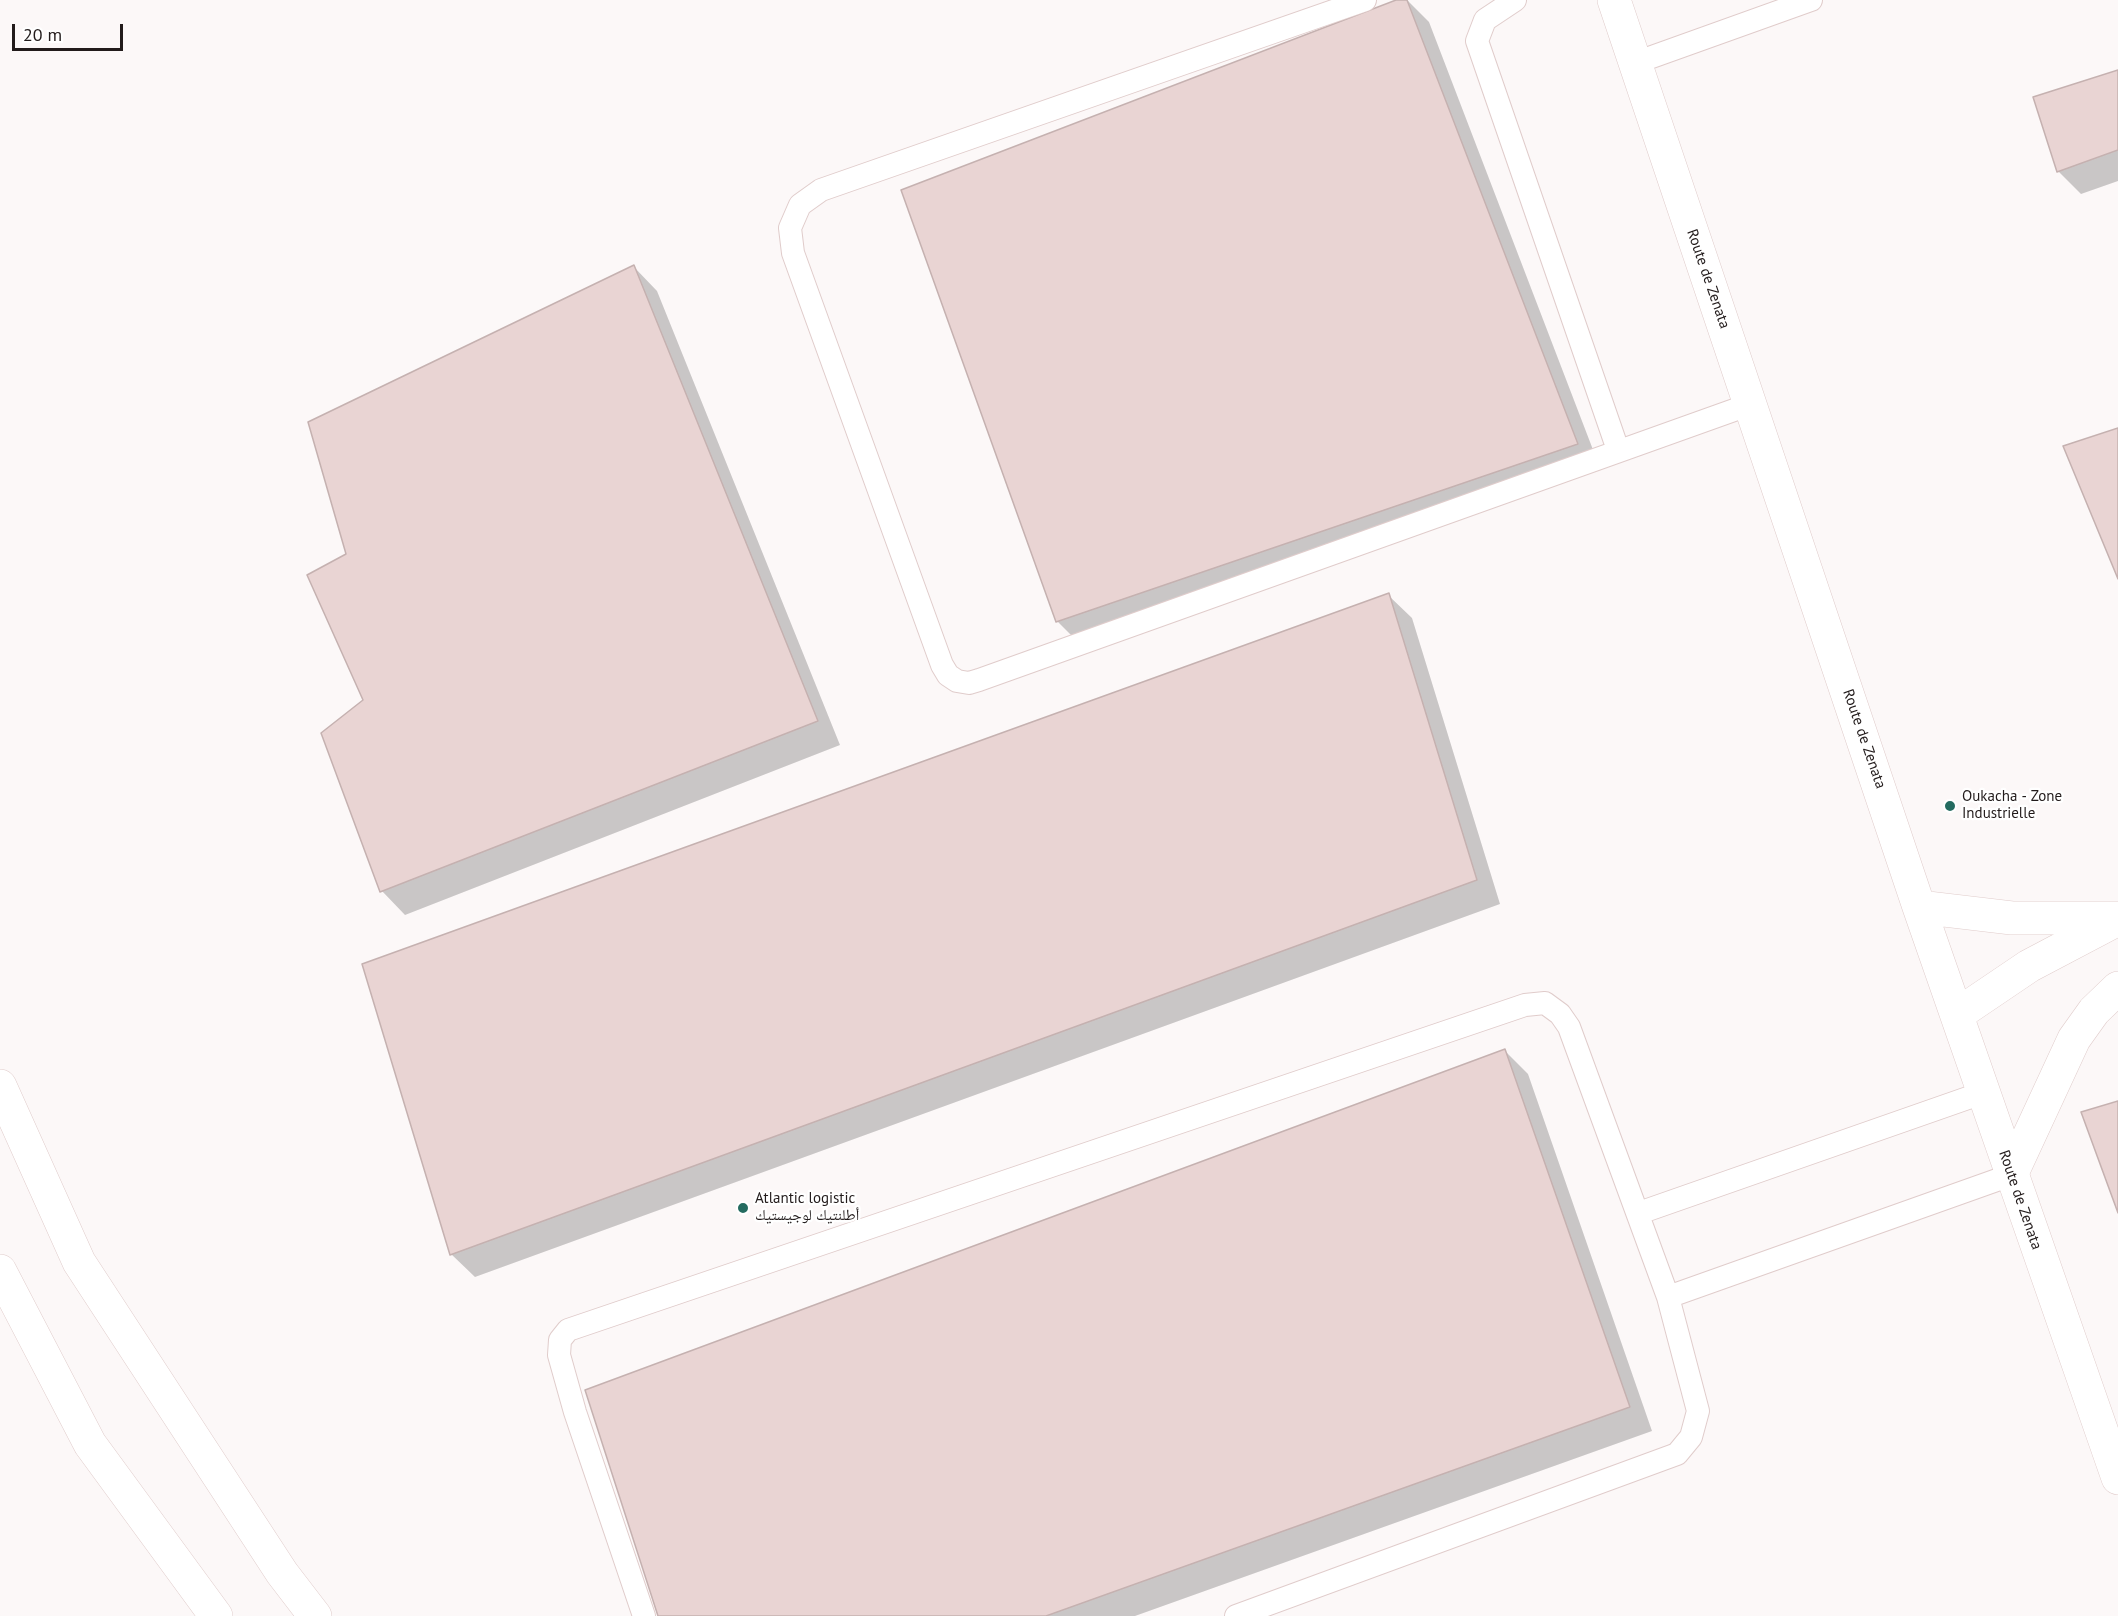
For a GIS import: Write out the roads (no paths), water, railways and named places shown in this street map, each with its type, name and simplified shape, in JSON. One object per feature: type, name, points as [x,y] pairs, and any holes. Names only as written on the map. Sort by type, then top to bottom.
[{"type":"main road","name":"Route de Zenata","points":[[1614,0],[1919,907],[2118,1478]]},
{"type":"main road","points":[[1919,907],[2012,918],[2118,919]]},
{"type":"main road","points":[[1958,1014],[2029,966],[2118,919]]},
{"type":"main road","points":[[2011,1175],[2074,1039],[2094,1011],[2118,988]]},
{"type":"main road","points":[[0,1086],[79,1262],[282,1573],[315,1616]]},
{"type":"main road","points":[[0,1271],[90,1443],[216,1616]]},
{"type":"lane","points":[[1365,0],[820,190],[800,205],[790,228],[793,253],[942,665],[948,675],[957,681],[969,683],[979,680],[1751,404]]},
{"type":"lane","points":[[1515,0],[1485,20],[1477,40],[1618,450]]},
{"type":"lane","points":[[1635,63],[1811,0]]},
{"type":"lane","points":[[644,1616],[575,1412],[559,1354],[560,1340],[568,1330],[1525,1005],[1545,1003],[1560,1014],[1569,1027],[1668,1297],[1698,1411],[1691,1437],[1677,1454],[1236,1616]]},
{"type":"lane","points":[[1639,1213],[1985,1092]]},
{"type":"lane","points":[[1668,1297],[2011,1175]]},
{"type":"place","name":"Oukacha - Zone Industrielle","points":[[1950,806]]},
{"type":"place","name":"Atlantic logistic أطلنتيك لوجيستيك","points":[[743,1208]]}]
